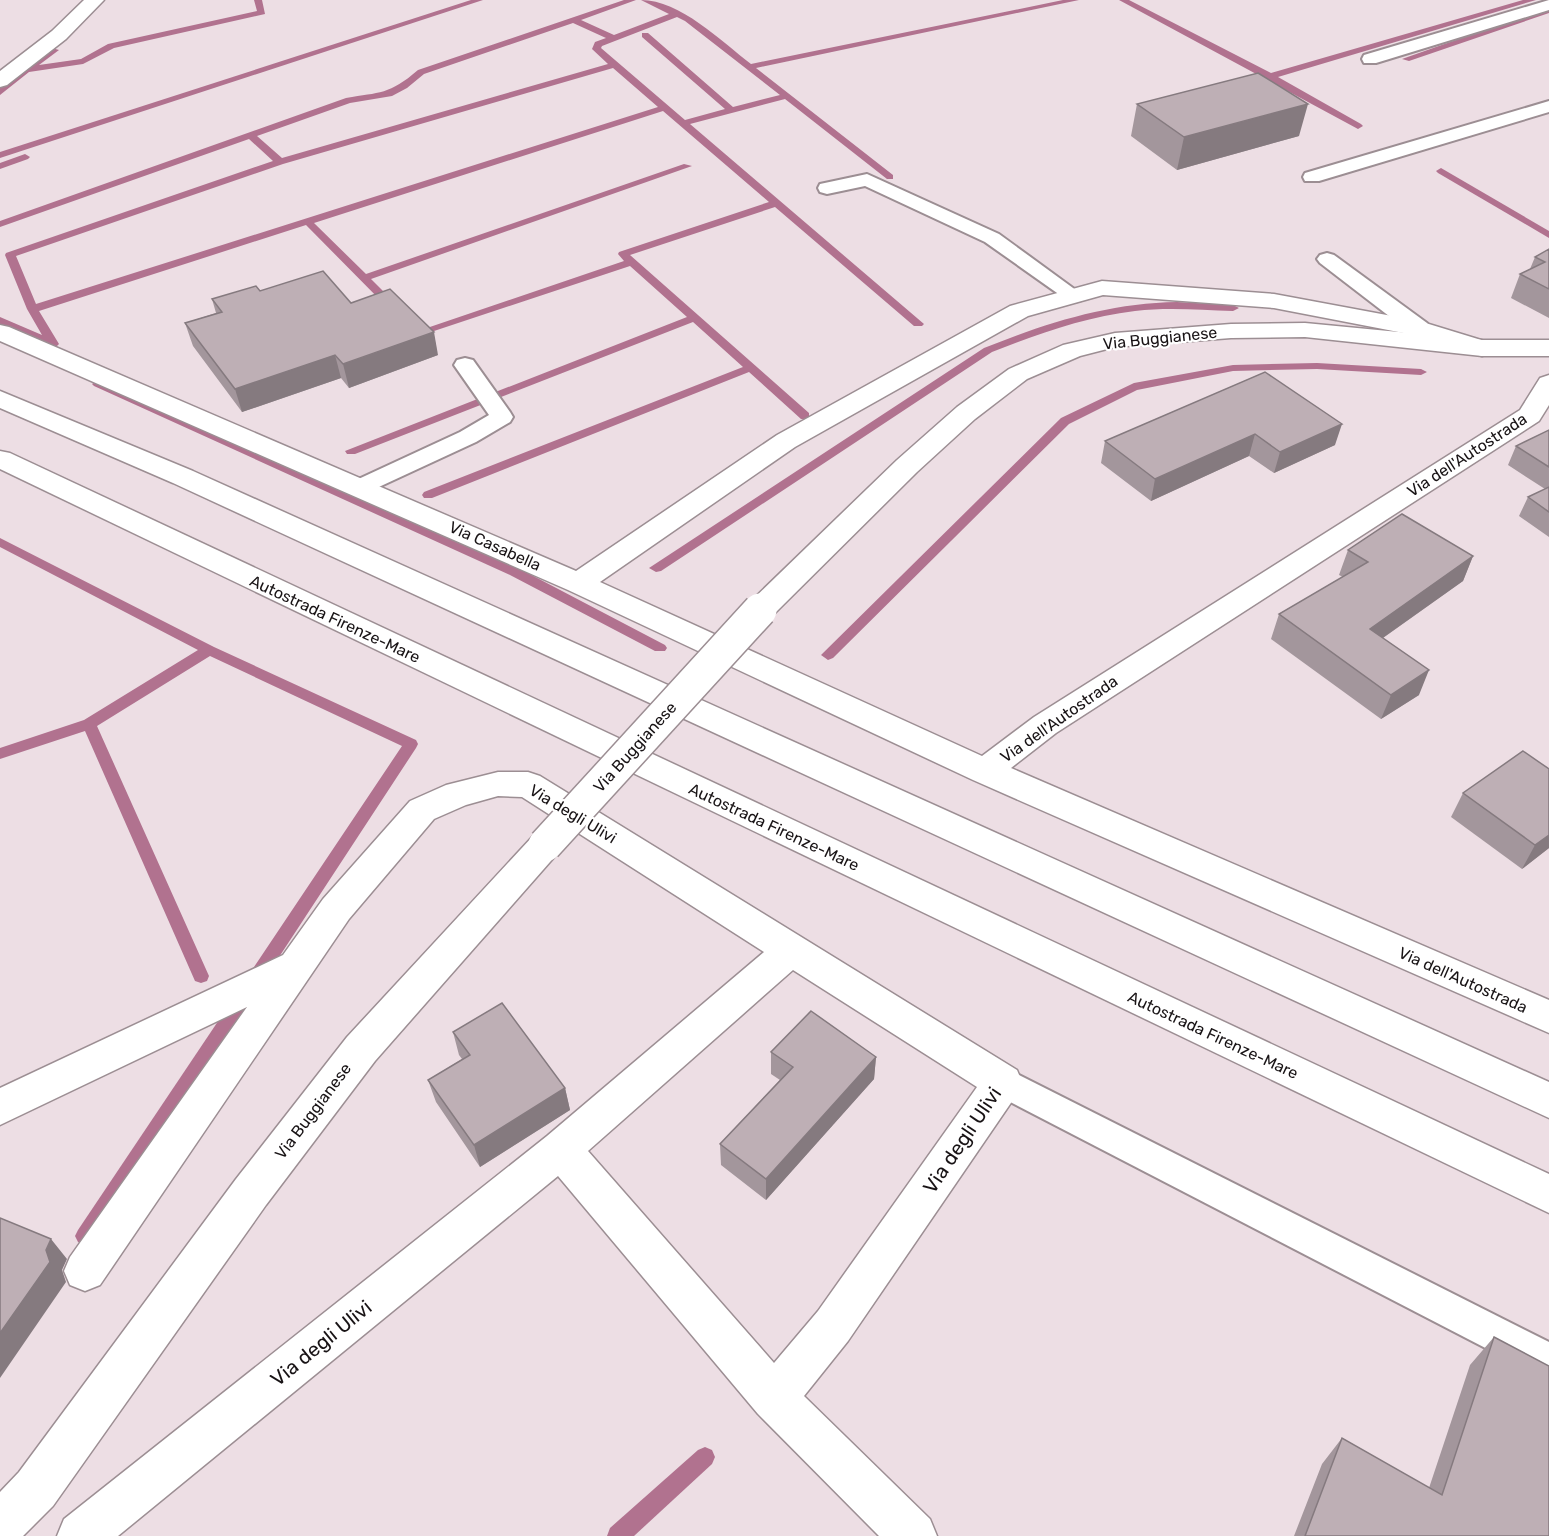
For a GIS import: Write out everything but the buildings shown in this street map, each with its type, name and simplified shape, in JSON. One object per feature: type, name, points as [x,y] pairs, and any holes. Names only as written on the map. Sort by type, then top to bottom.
[{"type":"main road","points":[[0,81],[59,35],[95,0]]},
{"type":"main road","name":"Via Buggianese","points":[[578,583],[786,441],[1019,311],[1102,288],[1274,301],[1419,328],[1482,348]]},
{"type":"main road","name":"Via Buggianese","points":[[0,1526],[36,1489],[251,1192],[361,1049],[760,610],[907,466],[966,413],[1018,374],[1072,350],[1115,340],[1242,331],[1305,330],[1482,348],[1549,348]]},
{"type":"main road","name":"Via Casabella","points":[[0,332],[578,583],[985,771]]},
{"type":"main road","name":"Via dell'Autostrada","points":[[1549,383],[1530,415],[1045,725],[985,771],[1549,1017]]},
{"type":"main road","points":[[0,399],[183,477],[1549,1101]]},
{"type":"main road","name":"Autostrada Firenze-Mare","points":[[0,459],[1549,1194]]},
{"type":"main road","name":"Via degli Ulivi","points":[[85,1271],[336,909],[422,810],[458,794],[498,784],[528,785],[1003,1083],[833,1326],[774,1398]]},
{"type":"main road","name":"Via degli Ulivi","points":[[81,1536],[561,1149],[791,950]]},
{"type":"main road","name":"Via degli Ulivi","points":[[0,1107],[296,966]]},
{"type":"main road","points":[[561,1149],[774,1398],[913,1536]]},
{"type":"lane","points":[[1371,59],[1549,5]]},
{"type":"lane","points":[[1312,177],[1549,106]]},
{"type":"lane","points":[[827,188],[867,180],[992,238],[1074,296]]},
{"type":"lane","points":[[1327,259],[1419,328]]},
{"type":"lane","points":[[360,487],[468,437],[502,417],[465,365]]},
{"type":"lane","points":[[1003,1083],[1549,1362]]},
{"type":"waterway","points":[[27,70],[83,61],[111,46],[262,12],[258,0]]},
{"type":"waterway","points":[[0,155],[479,0]]},
{"type":"waterway","points":[[573,20],[632,0]]},
{"type":"waterway","points":[[645,0],[677,14]]},
{"type":"waterway","points":[[749,67],[1075,0]]},
{"type":"waterway","points":[[1123,0],[1270,76]]},
{"type":"waterway","points":[[1270,76],[1532,0]]},
{"type":"waterway","points":[[1406,59],[1549,10]]},
{"type":"waterway","points":[[615,65],[596,49],[598,44],[677,14]]},
{"type":"waterway","points":[[677,14],[688,19],[749,67]]},
{"type":"waterway","points":[[0,224],[349,100],[380,97],[396,91],[421,72],[573,20]]},
{"type":"waterway","points":[[573,20],[613,38]]},
{"type":"waterway","points":[[645,35],[731,110]]},
{"type":"waterway","points":[[27,70],[55,50]]},
{"type":"waterway","points":[[280,162],[615,65]]},
{"type":"waterway","points":[[615,65],[918,324]]},
{"type":"waterway","points":[[749,67],[787,96]]},
{"type":"waterway","points":[[0,92],[27,70]]},
{"type":"waterway","points":[[1270,76],[1358,126]]},
{"type":"waterway","points":[[731,110],[787,96]]},
{"type":"waterway","points":[[787,96],[890,177]]},
{"type":"waterway","points":[[33,309],[664,108]]},
{"type":"waterway","points":[[683,123],[731,110]]},
{"type":"waterway","points":[[251,135],[280,162]]},
{"type":"waterway","points":[[0,166],[25,157]]},
{"type":"waterway","points":[[33,309],[10,255],[280,162]]},
{"type":"waterway","points":[[364,278],[687,166]]},
{"type":"waterway","points":[[1441,171],[1549,235]]},
{"type":"waterway","points":[[776,203],[623,254],[805,416]]},
{"type":"waterway","points":[[308,222],[364,278]]},
{"type":"waterway","points":[[427,330],[631,262]]},
{"type":"waterway","points":[[364,278],[393,307]]},
{"type":"waterway","points":[[656,568],[988,350],[1071,320],[1114,311],[1167,306],[1233,308]]},
{"type":"waterway","points":[[0,320],[53,344],[33,309]]},
{"type":"waterway","points":[[351,451],[694,318]]},
{"type":"waterway","points":[[828,655],[1065,421],[1134,387],[1233,368],[1317,366],[1421,372]]},
{"type":"waterway","points":[[428,495],[750,368]]},
{"type":"waterway","points":[[98,384],[515,572],[660,648]]},
{"type":"waterway","points":[[0,542],[209,650]]},
{"type":"waterway","points":[[89,724],[209,650]]},
{"type":"waterway","points":[[209,650],[411,744],[256,978]]},
{"type":"waterway","points":[[0,754],[89,724]]},
{"type":"waterway","points":[[89,724],[201,976]]},
{"type":"waterway","points":[[85,1236],[243,998]]},
{"type":"waterway","points":[[618,1536],[705,1457]]}]
